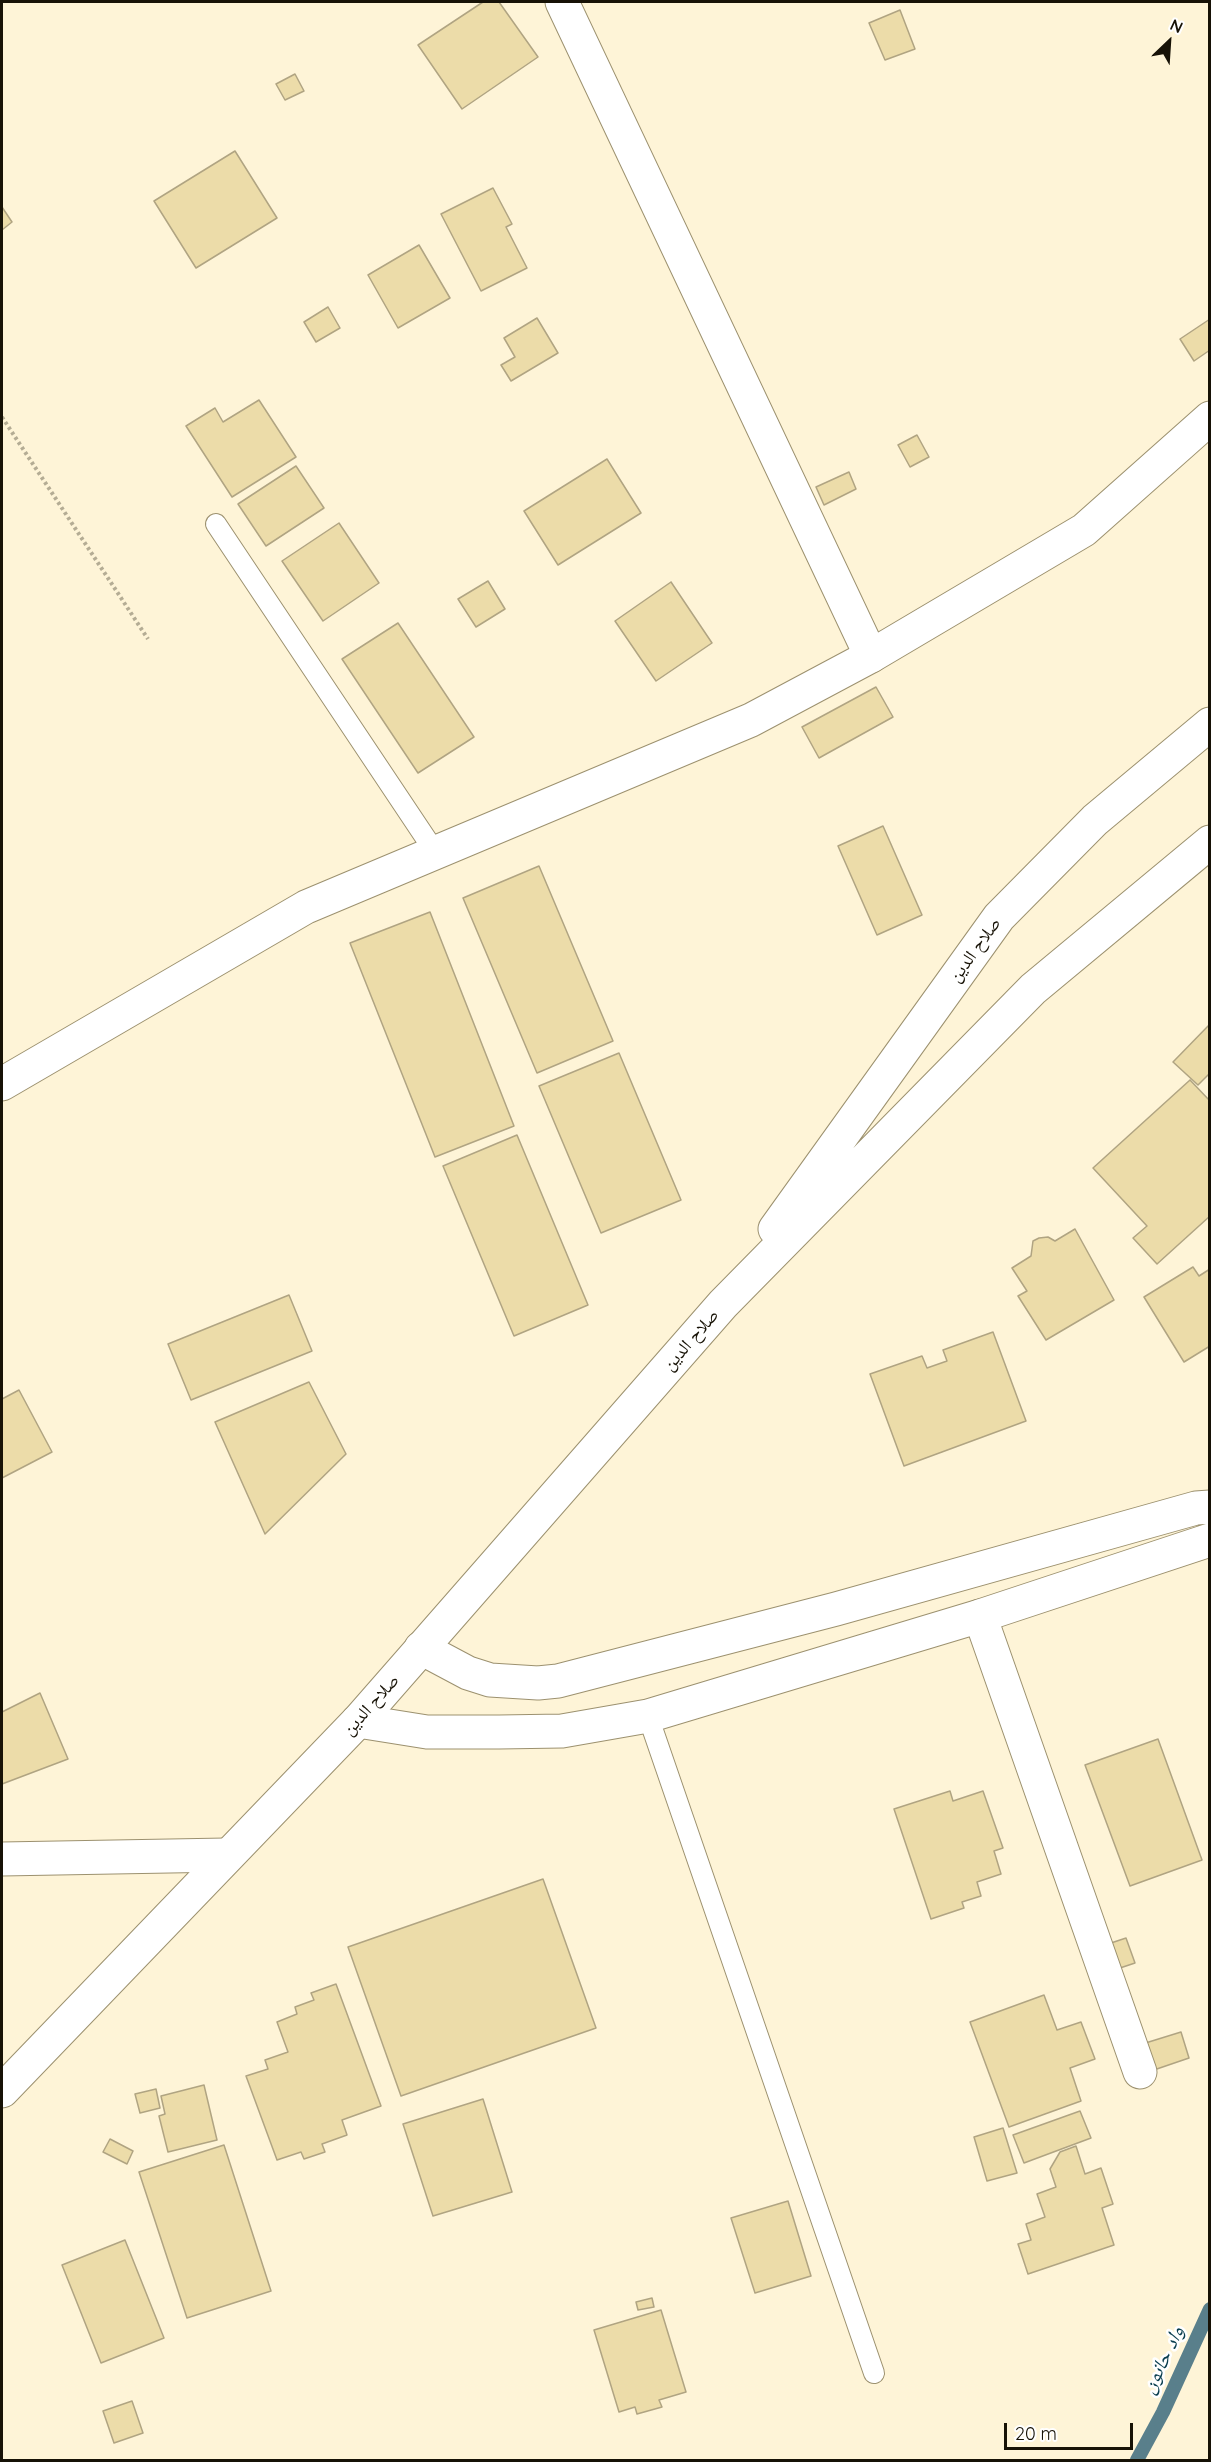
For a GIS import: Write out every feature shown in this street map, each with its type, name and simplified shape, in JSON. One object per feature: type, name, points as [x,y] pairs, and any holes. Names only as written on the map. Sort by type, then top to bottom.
[{"type":"main road","points":[[562,2],[871,656]]},
{"type":"main road","points":[[2,1084],[306,907],[751,720],[871,656],[1084,530],[1209,418]]},
{"type":"main road","name":"صلاح الدين","points":[[723,1305],[845,1128],[999,917],[1095,820],[1209,724]]},
{"type":"main road","name":"صلاح الدين","points":[[2,2091],[226,1855],[358,1721],[723,1305],[1033,989],[1209,842]]},
{"type":"main road","points":[[422,1648],[468,1672],[490,1680],[538,1683],[558,1681],[836,1609],[1196,1508],[1209,1507]]},
{"type":"main road","points":[[358,1721],[427,1732],[562,1731],[648,1716],[980,1616],[1209,1540]]},
{"type":"main road","points":[[980,1616],[1140,2072]]},
{"type":"main road","points":[[2,1859],[226,1855]]},
{"type":"lane","points":[[216,524],[435,852]]},
{"type":"lane","points":[[648,1716],[874,2373]]},
{"type":"path","points":[[2,417],[148,639]]},
{"type":"building","points":[[483,2],[499,2],[538,57],[462,109],[418,45]]},
{"type":"building","points":[[900,10],[915,49],[885,60],[869,23]]},
{"type":"building","points":[[295,74],[304,91],[285,100],[276,84]]},
{"type":"building","points":[[235,151],[277,218],[196,268],[154,201]]},
{"type":"building","points":[[493,188],[512,224],[506,227],[527,268],[481,291],[441,214]]},
{"type":"building","points":[[2,207],[12,222],[2,230]]},
{"type":"building","points":[[419,245],[450,298],[398,328],[368,275]]},
{"type":"building","points":[[328,307],[340,328],[316,342],[304,322]]},
{"type":"building","points":[[537,318],[558,353],[511,381],[501,365],[515,357],[504,338]]},
{"type":"building","points":[[1210,319],[1210,350],[1194,361],[1180,339]]},
{"type":"building","points":[[259,400],[296,457],[232,497],[186,426],[215,408],[223,422]]},
{"type":"building","points":[[917,435],[929,457],[910,467],[898,445]]},
{"type":"building","points":[[607,459],[641,513],[558,565],[524,511]]},
{"type":"building","points":[[296,466],[324,508],[266,546],[238,504]]},
{"type":"building","points":[[849,472],[856,489],[824,505],[816,487]]},
{"type":"building","points":[[339,523],[379,583],[323,621],[282,561]]},
{"type":"building","points":[[488,581],[505,609],[476,627],[458,599]]},
{"type":"building","points":[[671,582],[712,643],[656,681],[615,621]]},
{"type":"building","points":[[398,623],[474,737],[418,773],[342,659]]},
{"type":"building","points":[[876,687],[893,717],[819,758],[802,727]]},
{"type":"building","points":[[883,826],[922,915],[877,935],[838,846]]},
{"type":"building","points":[[539,866],[613,1041],[537,1073],[463,898]]},
{"type":"building","points":[[430,912],[514,1126],[435,1157],[350,943]]},
{"type":"building","points":[[1210,1024],[1210,1073],[1198,1085],[1173,1062]]},
{"type":"building","points":[[619,1053],[681,1200],[601,1233],[539,1086]]},
{"type":"building","points":[[1190,1080],[1210,1101],[1210,1216],[1157,1264],[1133,1238],[1147,1226],[1093,1168]]},
{"type":"building","points":[[517,1135],[588,1305],[514,1336],[443,1166]]},
{"type":"building","points":[[1075,1229],[1114,1300],[1046,1340],[1018,1296],[1027,1291],[1012,1268],[1031,1256],[1033,1241],[1048,1237],[1055,1241]]},
{"type":"building","points":[[1193,1267],[1199,1276],[1210,1269],[1210,1346],[1184,1362],[1144,1297]]},
{"type":"building","points":[[289,1295],[312,1351],[191,1400],[168,1344]]},
{"type":"building","points":[[993,1332],[1026,1421],[904,1466],[870,1374],[922,1356],[927,1368],[947,1361],[943,1350]]},
{"type":"building","points":[[309,1382],[346,1454],[265,1534],[215,1422]]},
{"type":"building","points":[[19,1390],[52,1452],[2,1478],[2,1399]]},
{"type":"building","points":[[40,1693],[68,1759],[2,1784],[2,1712]]},
{"type":"building","points":[[1158,1739],[1202,1860],[1130,1886],[1085,1765]]},
{"type":"building","points":[[950,1791],[953,1801],[983,1791],[1003,1848],[994,1851],[1001,1874],[977,1882],[981,1896],[962,1902],[964,1908],[931,1919],[894,1809]]},
{"type":"building","points":[[543,1879],[596,2028],[401,2096],[348,1947]]},
{"type":"building","points":[[1126,1938],[1135,1963],[1114,1970],[1105,1945]]},
{"type":"building","points":[[336,1984],[381,2106],[342,2120],[347,2135],[322,2144],[325,2152],[304,2159],[301,2152],[277,2160],[246,2076],[268,2069],[265,2060],[288,2052],[277,2022],[297,2014],[295,2007],[314,2000],[311,1993]]},
{"type":"building","points":[[1044,1995],[1057,2030],[1081,2022],[1095,2059],[1070,2068],[1081,2101],[1009,2127],[970,2022]]},
{"type":"building","points":[[1181,2032],[1189,2058],[1148,2072],[1139,2045]]},
{"type":"building","points":[[204,2085],[217,2140],[168,2152],[159,2116],[165,2114],[161,2096]]},
{"type":"building","points":[[156,2089],[160,2108],[140,2113],[135,2094]]},
{"type":"building","points":[[483,2099],[512,2192],[433,2216],[403,2124]]},
{"type":"building","points":[[1080,2111],[1091,2138],[1024,2163],[1013,2135]]},
{"type":"building","points":[[1003,2128],[1017,2173],[987,2181],[974,2137]]},
{"type":"building","points":[[110,2139],[133,2151],[127,2164],[103,2152]]},
{"type":"building","points":[[224,2145],[271,2291],[187,2318],[139,2172]]},
{"type":"building","points":[[1076,2146],[1085,2174],[1101,2168],[1113,2204],[1102,2208],[1114,2245],[1028,2274],[1018,2244],[1031,2240],[1026,2224],[1045,2217],[1037,2194],[1056,2187],[1050,2169],[1060,2152]]},
{"type":"building","points":[[788,2201],[811,2276],[755,2293],[731,2218]]},
{"type":"building","points":[[125,2240],[164,2338],[101,2363],[62,2265]]},
{"type":"building","points":[[652,2298],[654,2307],[638,2310],[636,2302]]},
{"type":"building","points":[[661,2310],[686,2392],[659,2400],[662,2407],[637,2414],[635,2407],[619,2412],[594,2330]]},
{"type":"building","points":[[132,2401],[143,2433],[114,2443],[103,2411]]},
{"type":"waterway","name":"واد حانون","points":[[1137,2460],[1163,2412],[1210,2309]]}]
